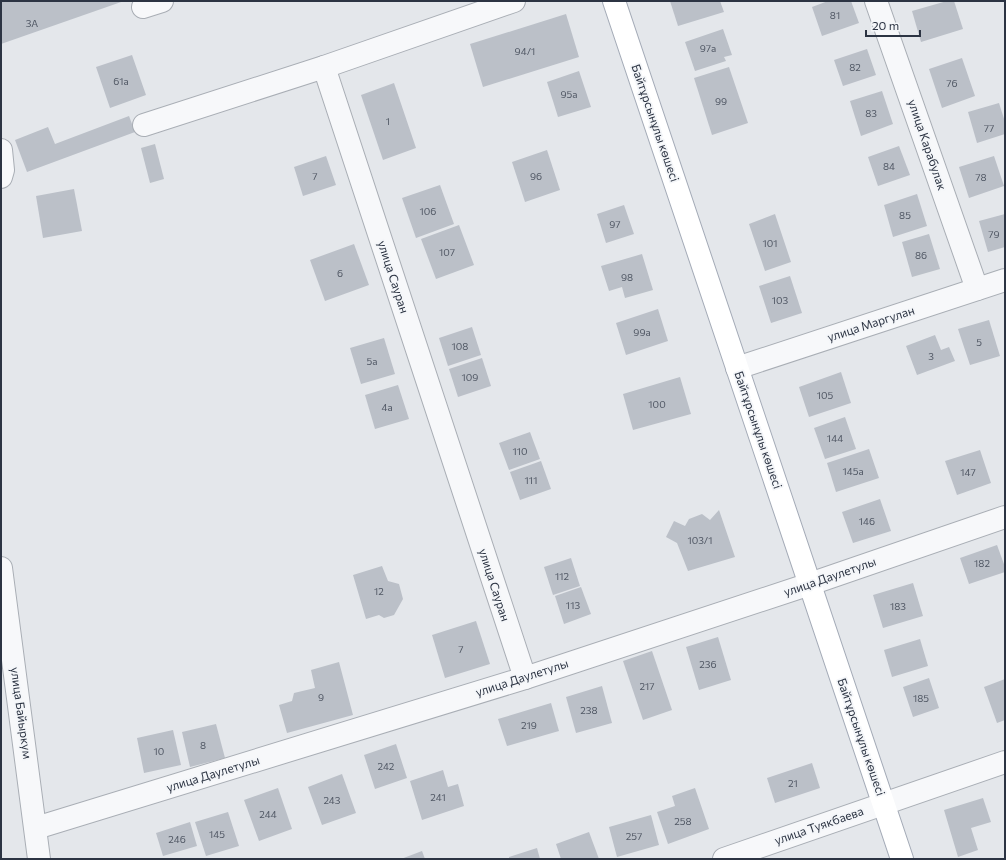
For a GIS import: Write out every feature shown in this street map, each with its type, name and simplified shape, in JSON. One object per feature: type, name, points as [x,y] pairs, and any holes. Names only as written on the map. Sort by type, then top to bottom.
[{"type":"main road","name":"Байтұрсынұлы көшесі","points":[[614,1],[902,859]]},
{"type":"street","points":[[144,126],[324,67],[514,1]]},
{"type":"street","name":"улица Карабулак","points":[[876,1],[977,289]]},
{"type":"street","name":"улица Сауран","points":[[324,67],[525,678]]},
{"type":"street","points":[[1,150],[3,170],[1,177]]},
{"type":"street","name":"улица Маргулан","points":[[737,368],[1005,280]]},
{"type":"street","name":"улица Даулетулы","points":[[36,828],[525,678],[810,584],[1005,517]]},
{"type":"street","name":"улица Байыркум","points":[[1,568],[39,859]]},
{"type":"street","name":"улица Туякбаева","points":[[724,859],[1005,762]]},
{"type":"building","points":[[1,1],[124,1],[1,44]]},
{"type":"building","points":[[670,1],[720,1],[724,12],[678,26]]},
{"type":"building","points":[[828,1],[851,1],[859,23],[822,36],[812,7]]},
{"type":"building","points":[[947,1],[954,1],[963,29],[921,42],[912,11]]},
{"type":"building","points":[[566,14],[579,57],[483,87],[470,44]]},
{"type":"building","points":[[723,29],[732,55],[724,57],[726,61],[695,71],[685,42]]},
{"type":"building","points":[[867,49],[876,75],[843,86],[834,60]]},
{"type":"building","points":[[132,55],[146,95],[110,108],[96,67]]},
{"type":"building","points":[[962,58],[975,96],[942,108],[929,69]]},
{"type":"building","points":[[729,67],[748,123],[712,135],[694,78]]},
{"type":"building","points":[[579,71],[591,107],[558,117],[547,82]]},
{"type":"building","points":[[394,83],[416,148],[383,160],[361,95]]},
{"type":"building","points":[[882,91],[893,124],[861,136],[850,101]]},
{"type":"building","points":[[999,103],[1005,122],[1005,134],[977,143],[968,112]]},
{"type":"building","points":[[129,116],[135,132],[27,172],[15,140],[48,127],[55,144]]},
{"type":"building","points":[[155,144],[164,179],[150,183],[141,148]]},
{"type":"building","points":[[899,146],[910,175],[878,186],[868,157]]},
{"type":"building","points":[[547,150],[560,190],[525,202],[512,162]]},
{"type":"building","points":[[326,156],[336,185],[303,196],[294,167]]},
{"type":"building","points":[[994,156],[1004,186],[969,198],[959,167]]},
{"type":"building","points":[[440,185],[454,224],[416,238],[402,198]]},
{"type":"building","points":[[74,189],[82,231],[43,238],[36,196]]},
{"type":"building","points":[[917,194],[927,226],[893,237],[884,205]]},
{"type":"building","points":[[624,205],[634,234],[606,243],[597,214]]},
{"type":"building","points":[[775,214],[791,262],[765,271],[749,224]]},
{"type":"building","points":[[1005,214],[1005,247],[988,252],[979,221]]},
{"type":"building","points":[[459,225],[474,265],[436,279],[421,239]]},
{"type":"building","points":[[929,234],[940,269],[912,277],[902,242]]},
{"type":"building","points":[[354,244],[369,285],[325,301],[310,260]]},
{"type":"building","points":[[642,254],[653,290],[625,298],[622,287],[609,291],[601,266]]},
{"type":"building","points":[[790,276],[802,313],[771,323],[759,286]]},
{"type":"building","points":[[658,309],[668,341],[626,355],[616,323]]},
{"type":"building","points":[[989,320],[1000,356],[970,365],[958,329]]},
{"type":"building","points":[[472,327],[481,355],[448,366],[439,338]]},
{"type":"building","points":[[935,335],[941,350],[949,347],[955,361],[917,375],[906,346]]},
{"type":"building","points":[[384,338],[395,374],[361,384],[350,348]]},
{"type":"building","points":[[482,358],[491,386],[458,397],[449,369]]},
{"type":"building","points":[[841,372],[851,403],[809,417],[799,387]]},
{"type":"building","points":[[680,377],[691,414],[633,430],[623,394]]},
{"type":"building","points":[[398,385],[409,419],[375,429],[365,395]]},
{"type":"building","points":[[845,417],[856,449],[825,459],[814,428]]},
{"type":"building","points":[[530,432],[540,459],[509,470],[499,443]]},
{"type":"building","points":[[869,449],[879,478],[836,492],[827,463]]},
{"type":"building","points":[[980,450],[991,483],[957,495],[945,461]]},
{"type":"building","points":[[541,461],[551,489],[520,500],[510,472]]},
{"type":"building","points":[[880,499],[891,531],[853,543],[842,512]]},
{"type":"building","points":[[719,510],[735,557],[688,571],[677,543],[666,537],[674,521],[685,526],[689,519],[702,514],[710,520]]},
{"type":"building","points":[[997,545],[1005,567],[1005,572],[969,584],[960,558]]},
{"type":"building","points":[[571,558],[580,586],[553,595],[544,567]]},
{"type":"building","points":[[382,566],[388,581],[399,584],[403,599],[394,615],[384,618],[379,615],[366,619],[353,575]]},
{"type":"building","points":[[913,583],[923,616],[883,628],[873,595]]},
{"type":"building","points":[[581,587],[591,614],[564,624],[555,596]]},
{"type":"building","points":[[476,621],[490,664],[445,678],[432,635]]},
{"type":"building","points":[[718,637],[731,680],[699,690],[686,647]]},
{"type":"building","points":[[920,639],[928,666],[892,677],[884,650]]},
{"type":"building","points":[[652,651],[672,710],[643,720],[623,661]]},
{"type":"building","points":[[339,662],[353,715],[287,733],[279,705],[292,701],[294,693],[315,688],[311,670]]},
{"type":"building","points":[[929,678],[939,708],[913,717],[903,687]]},
{"type":"building","points":[[1005,679],[1005,720],[997,723],[984,687]]},
{"type":"building","points":[[602,686],[612,723],[576,733],[566,697]]},
{"type":"building","points":[[551,703],[559,731],[507,746],[498,719]]},
{"type":"building","points":[[216,724],[225,758],[190,767],[182,732]]},
{"type":"building","points":[[173,730],[181,765],[144,773],[137,738]]},
{"type":"building","points":[[396,744],[407,778],[375,789],[364,755]]},
{"type":"building","points":[[812,763],[820,788],[775,803],[767,778]]},
{"type":"building","points":[[443,770],[448,787],[458,784],[464,806],[422,820],[410,781]]},
{"type":"building","points":[[342,774],[356,813],[322,825],[308,787]]},
{"type":"building","points":[[278,788],[292,829],[259,841],[244,800]]},
{"type":"building","points":[[695,788],[709,829],[668,844],[657,812],[675,806],[672,796]]},
{"type":"building","points":[[983,798],[991,822],[971,828],[978,850],[958,857],[944,810]]},
{"type":"building","points":[[228,812],[239,846],[206,856],[195,822]]},
{"type":"building","points":[[651,815],[659,845],[617,857],[609,827]]},
{"type":"building","points":[[190,822],[197,846],[163,856],[156,833]]},
{"type":"building","points":[[589,832],[599,859],[561,859],[556,844]]},
{"type":"building","points":[[537,848],[540,859],[509,859],[509,857]]},
{"type":"building","points":[[422,851],[425,859],[401,859]]}]
